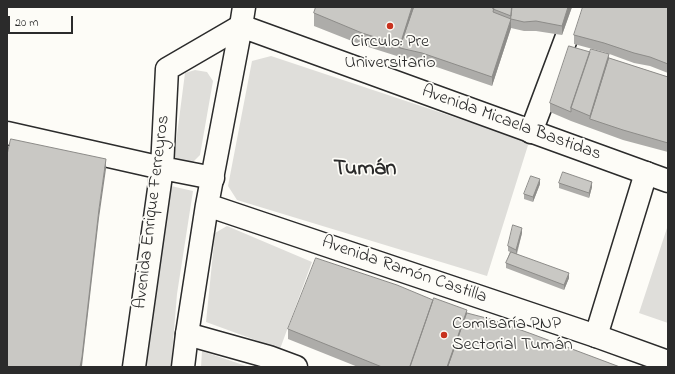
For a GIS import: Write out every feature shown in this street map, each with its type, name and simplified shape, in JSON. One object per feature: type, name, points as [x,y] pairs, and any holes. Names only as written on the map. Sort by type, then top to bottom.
[{"type":"main road","points":[[531,132],[578,7]]},
{"type":"main road","points":[[183,367],[207,205],[243,17]]},
{"type":"main road","name":"Avenida Micaela Bastidas","points":[[243,17],[531,132],[668,181]]},
{"type":"main road","name":"Avenida Enrique Ferreyros","points":[[134,367],[162,168],[167,69],[243,17]]},
{"type":"main road","points":[[563,46],[586,54]]},
{"type":"main road","points":[[7,133],[213,178]]},
{"type":"main road","points":[[596,336],[646,173]]},
{"type":"main road","name":"Avenida Ramón Castilla","points":[[207,205],[596,336],[668,362]]},
{"type":"main road","points":[[187,334],[269,357],[296,367]]},
{"type":"shaded area","points":[[271,56],[529,142],[487,276],[237,200],[228,186],[252,61]]},
{"type":"shaded area","points":[[195,70],[207,72],[213,81],[200,155],[192,163],[174,158],[185,73]]},
{"type":"shaded area","points":[[171,186],[193,191],[177,294],[171,367],[146,367]]},
{"type":"shaded area","points":[[668,225],[668,323],[639,313]]},
{"type":"shaded area","points":[[227,226],[312,262],[280,349],[206,322],[215,233]]},
{"type":"shaded area","points":[[202,351],[249,367],[201,367]]},
{"type":"building","points":[[316,7],[412,7],[400,45],[362,33],[314,13]]},
{"type":"building","points":[[414,7],[494,7],[493,12],[511,19],[492,77],[422,53],[400,48]]},
{"type":"building","points":[[494,7],[512,7],[511,16],[493,9]]},
{"type":"building","points":[[512,7],[568,7],[562,26],[536,21],[524,22],[511,19]]},
{"type":"building","points":[[583,7],[668,7],[668,64],[650,57],[574,35]]},
{"type":"building","points":[[569,46],[590,52],[571,108],[571,112],[550,103]]},
{"type":"building","points":[[591,49],[609,54],[590,116],[571,108]]},
{"type":"building","points":[[609,58],[668,77],[668,143],[590,119]]},
{"type":"building","points":[[11,139],[106,159],[80,367],[7,367],[7,155]]},
{"type":"building","points":[[563,172],[592,182],[589,193],[559,183]]},
{"type":"building","points":[[531,176],[540,179],[533,197],[524,194]]},
{"type":"building","points":[[513,225],[522,228],[516,250],[508,246]]},
{"type":"building","points":[[511,252],[569,273],[564,285],[506,263]]},
{"type":"building","points":[[316,258],[397,285],[433,300],[410,367],[382,367],[288,329]]},
{"type":"building","name":"Comisaría PNP Sectorial Tumán","points":[[434,298],[467,310],[447,367],[410,367]]},
{"type":"building","points":[[467,313],[490,319],[620,367],[448,367]]},
{"type":"place","name":"Circulo: Pre Universitario","points":[[390,26]]},
{"type":"place","name":"Comisaría PNP Sectorial Tumán","points":[[444,335]]},
{"type":"district","name":"Tumán","points":[[365,170]]}]
